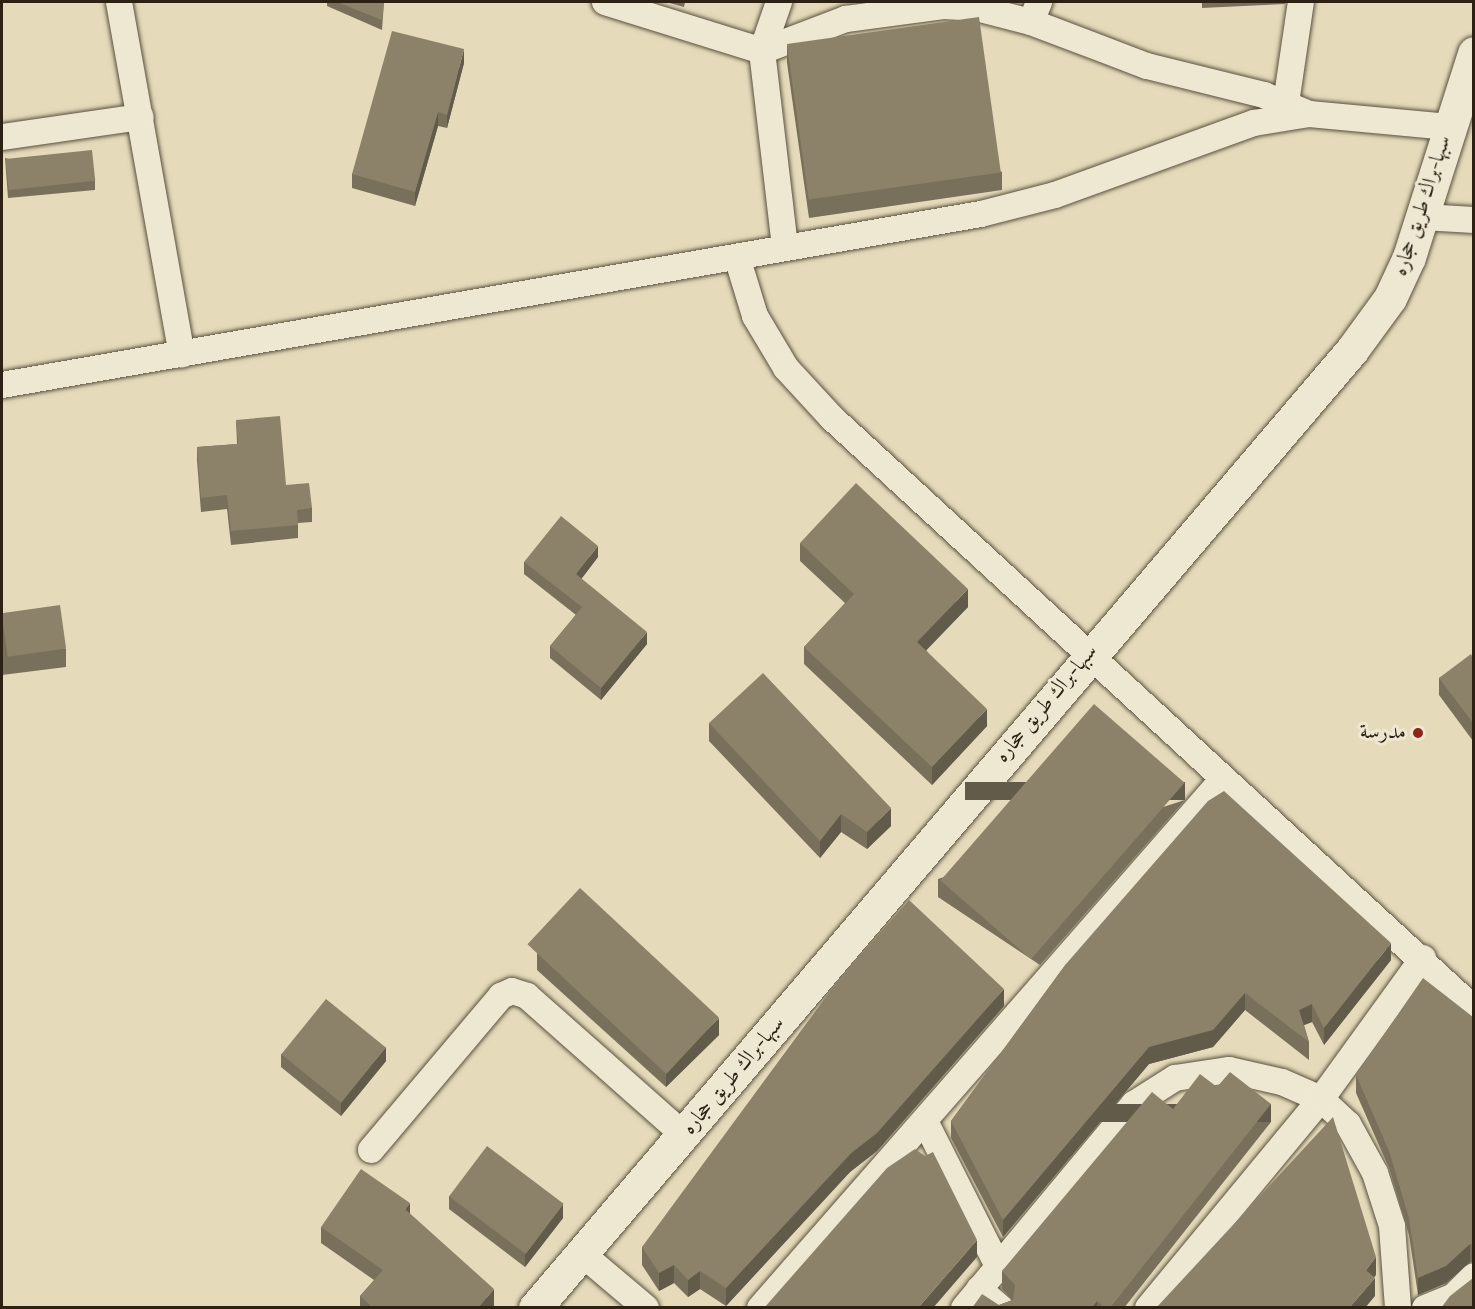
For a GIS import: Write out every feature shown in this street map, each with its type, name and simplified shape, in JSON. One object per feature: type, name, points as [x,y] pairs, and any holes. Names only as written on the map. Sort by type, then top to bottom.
[{"type":"main road","name":"سبها-براك طريق حجاره","points":[[535,1308],[684,1135],[1086,655],[1352,350],[1389,298],[1423,217],[1473,53]]},
{"type":"street","points":[[119,2],[182,354]]},
{"type":"street","points":[[604,2],[762,51],[846,20],[902,10],[976,8],[1035,12],[1147,66],[1286,103],[1310,114]]},
{"type":"street","points":[[779,2],[762,51],[785,248]]},
{"type":"street","points":[[1286,103],[1301,2]]},
{"type":"street","points":[[2,385],[785,248],[1055,195],[1230,130],[1310,114],[1449,127]]},
{"type":"street","points":[[2,137],[141,117]]},
{"type":"street","points":[[1423,217],[1473,220]]},
{"type":"street","points":[[737,256],[755,316],[786,368],[1086,655],[1222,780],[1423,958],[1473,1009]]},
{"type":"street","points":[[760,1308],[926,1123],[1222,780]]},
{"type":"street","points":[[1148,1308],[1321,1099],[1423,958]]},
{"type":"street","points":[[371,1150],[501,996],[512,991],[527,996],[684,1135]]},
{"type":"street","points":[[1001,1308],[972,1298],[1134,1104],[1156,1087],[1199,1072],[1229,1070],[1282,1082],[1321,1099],[1348,1124],[1375,1173],[1395,1242],[1398,1308]]},
{"type":"street","points":[[926,1123],[998,1266]]},
{"type":"street","points":[[581,1253],[646,1308]]},
{"type":"street","points":[[1425,1308],[1454,1296],[1473,1276]]},
{"type":"building","points":[[337,2],[384,2],[382,20]]},
{"type":"building","points":[[979,17],[1001,172],[809,199],[787,44]]},
{"type":"building","points":[[392,31],[464,49],[447,115],[438,112],[415,192],[352,174]]},
{"type":"building","points":[[92,150],[95,181],[9,190],[5,159]]},
{"type":"building","points":[[280,416],[286,485],[309,483],[312,508],[297,510],[298,525],[231,531],[227,495],[201,498],[197,447],[238,444],[236,420]]},
{"type":"building","points":[[856,483],[968,589],[917,642],[987,709],[932,767],[804,647],[854,594],[800,543]]},
{"type":"building","points":[[561,516],[598,546],[576,574],[647,632],[601,688],[550,646],[582,607],[524,562]]},
{"type":"building","points":[[60,605],[66,649],[8,657],[2,613]]},
{"type":"building","points":[[1471,654],[1473,658],[1473,723],[1439,678]]},
{"type":"building","points":[[763,673],[891,808],[867,832],[841,814],[820,841],[709,723]]},
{"type":"building","points":[[1094,704],[1185,783],[1031,959],[940,881]]},
{"type":"building","points":[[1224,791],[1391,943],[1324,1028],[1312,1004],[1299,1010],[1309,1042],[1245,993],[1213,1030],[1149,1047],[1003,1220],[951,1121],[1066,964],[1208,801]]},
{"type":"building","points":[[580,888],[719,1018],[666,1074],[527,944]]},
{"type":"building","points":[[909,900],[1004,989],[877,1133],[850,1154],[726,1288],[700,1271],[688,1280],[674,1265],[659,1273],[642,1247],[839,979]]},
{"type":"building","points":[[1423,978],[1473,1017],[1473,1244],[1470,1244],[1446,1266],[1418,1278],[1409,1218],[1389,1151],[1356,1075]]},
{"type":"building","points":[[326,999],[386,1047],[341,1103],[281,1054]]},
{"type":"building","points":[[1230,1072],[1271,1104],[1110,1308],[1105,1308],[1097,1301],[1092,1308],[972,1308],[982,1294],[999,1305],[1013,1300],[1015,1285],[1002,1271],[1152,1092],[1173,1109],[1200,1074],[1217,1087]]},
{"type":"building","points":[[1333,1117],[1376,1257],[1366,1270],[1375,1278],[1349,1308],[1156,1308]]},
{"type":"building","points":[[487,1146],[564,1204],[526,1254],[449,1196]]},
{"type":"building","points":[[915,1149],[925,1156],[933,1152],[977,1240],[918,1308],[764,1308],[887,1168]]},
{"type":"building","points":[[361,1169],[410,1203],[405,1209],[494,1289],[478,1308],[373,1308],[360,1296],[383,1270],[321,1227]]},
{"type":"building","points":[[1473,1278],[1473,1308],[1441,1308],[1450,1296]]},
{"type":"place","name":"مدرسة","points":[[1418,733]]}]
